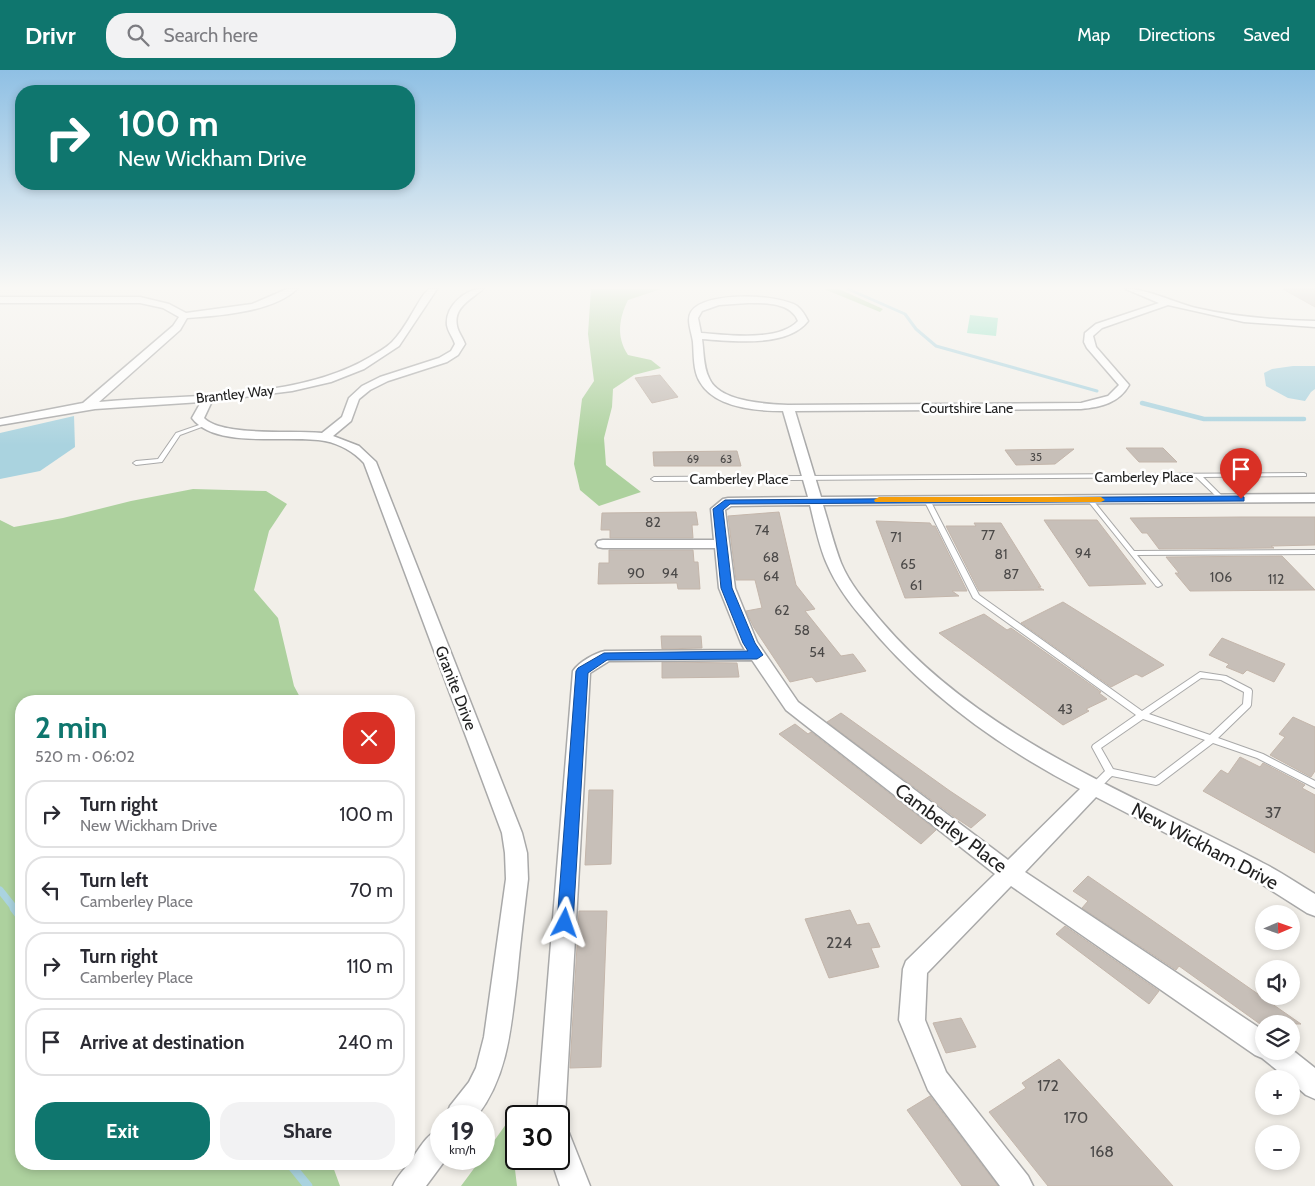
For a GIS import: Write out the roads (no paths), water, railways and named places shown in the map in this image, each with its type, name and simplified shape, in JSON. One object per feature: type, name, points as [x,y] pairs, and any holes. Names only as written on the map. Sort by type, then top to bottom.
[{"type":"street","points":[[88,406],[161,341]]},
{"type":"street","name":"Brantley Way","points":[[0,422],[88,406],[244,395],[296,387],[361,367],[390,349],[398,341]]},
{"type":"street","points":[[324,437],[347,419],[354,398],[366,388],[384,379],[436,364],[455,353],[460,344],[459,341]]},
{"type":"street","name":"Courtshire Lane","points":[[698,341],[702,373],[706,383],[713,390],[724,396],[752,405],[788,408],[1065,407],[1099,403],[1117,395],[1121,392],[1124,385],[1120,378],[1093,350],[1088,341]]},
{"type":"street","points":[[204,425],[198,418],[209,398]]},
{"type":"street","name":"New Wickham Drive","points":[[788,408],[814,500],[832,557],[842,581],[867,615],[894,646],[956,701],[997,731],[1050,764],[1102,780],[1315,906]]},
{"type":"street","name":"Granite Drive","points":[[204,425],[225,432],[324,437],[355,448],[370,462],[512,832],[516,853],[517,879],[497,1037],[488,1070],[479,1092],[469,1105]]},
{"type":"street","name":"Camberley Place","points":[[1255,1040],[1011,874],[792,706],[749,643],[726,588],[718,509],[728,502],[814,500],[1315,498]]},
{"type":"street","points":[[603,544],[722,544]]},
{"type":"street","points":[[553,1105],[582,671],[604,656],[757,655]]},
{"type":"street","points":[[1018,1186],[937,1081],[912,1020],[915,969],[1102,780]]},
{"type":"street","points":[[1285,1060],[1315,1086]]},
{"type":"street","points":[[408,1186],[430,1157]]},
{"type":"street","points":[[569,1170],[575,1186]]},
{"type":"lane","points":[[136,463],[160,461],[178,434],[204,425]]},
{"type":"lane","name":"Camberley Place","points":[[654,479],[1304,475]]},
{"type":"lane","points":[[1199,477],[1222,499]]},
{"type":"lane","points":[[927,500],[976,596],[1142,715],[1260,756],[1315,785]]},
{"type":"lane","points":[[1090,500],[1158,585]]},
{"type":"lane","points":[[1132,553],[1315,552]]},
{"type":"lane","points":[[1200,675],[1223,678],[1248,691],[1247,705],[1211,740],[1156,782],[1102,780],[1096,747],[1200,675]]},
{"type":"water","points":[[1293,366],[1315,366],[1315,389],[1305,401],[1288,398],[1266,386],[1264,373],[1272,369]]},
{"type":"water","points":[[74,416],[75,447],[40,471],[0,479],[0,433]]},
{"type":"waterway","points":[[930,341],[936,346],[1097,391]]},
{"type":"waterway","points":[[1142,403],[1204,419],[1304,419]]},
{"type":"waterway","points":[[0,890],[15,909]]},
{"type":"waterway","points":[[295,1170],[308,1186]]}]
